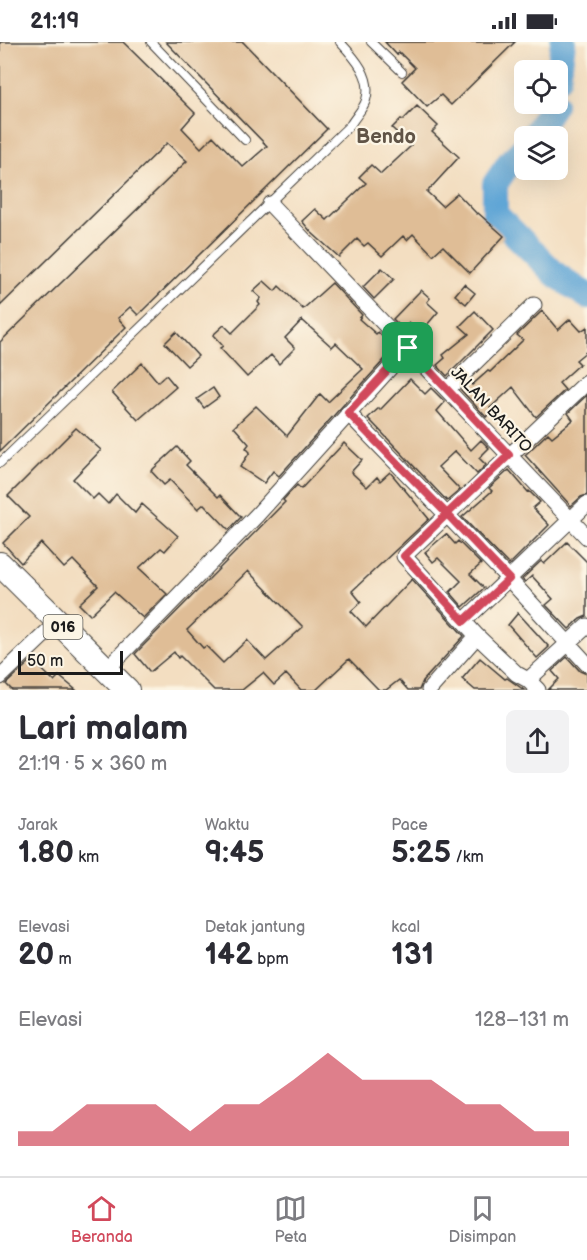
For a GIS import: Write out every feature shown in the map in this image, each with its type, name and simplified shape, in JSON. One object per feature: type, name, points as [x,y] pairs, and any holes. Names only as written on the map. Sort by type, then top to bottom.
[{"type":"main road","name":"016","points":[[0,564],[126,690]]},
{"type":"street","name":"JALAN BARITO","points":[[270,204],[587,537]]},
{"type":"street","points":[[447,390],[534,305]]},
{"type":"street","points":[[106,670],[257,515],[408,348]]},
{"type":"street","points":[[587,382],[404,556],[477,636],[517,674],[533,685],[567,643],[587,626]]},
{"type":"street","points":[[348,413],[509,579],[587,664]]},
{"type":"street","points":[[464,621],[587,504]]},
{"type":"street","points":[[0,677],[47,633],[60,624]]},
{"type":"street","points":[[429,690],[477,636]]},
{"type":"lane","points":[[151,42],[245,140]]},
{"type":"lane","points":[[0,464],[351,124],[366,101],[367,84],[357,59],[340,42]]},
{"type":"lane","points":[[371,42],[402,72]]},
{"type":"building","points":[[0,42],[123,42],[195,113],[182,128],[201,148],[213,136],[243,167],[267,146],[166,42],[243,42],[327,129],[138,315],[130,307],[118,318],[126,327],[0,451],[0,342],[187,161],[167,143],[0,306]]},
{"type":"building","points":[[385,42],[515,42],[451,105],[441,95],[427,107],[402,81],[415,68],[399,52],[397,55]]},
{"type":"building","points":[[417,106],[438,126],[432,132],[459,157],[427,192],[442,206],[457,193],[477,214],[504,236],[470,273],[443,246],[433,255],[413,234],[407,240],[403,236],[382,256],[368,243],[364,246],[357,239],[339,257],[302,221],[315,209],[327,220],[366,183],[359,177],[371,165],[381,174],[411,146],[392,128]]},
{"type":"building","points":[[382,268],[394,279],[374,299],[363,287]]},
{"type":"building","points":[[264,281],[275,291],[279,286],[303,309],[332,283],[362,315],[359,319],[376,334],[378,332],[394,349],[279,476],[273,471],[264,483],[240,467],[250,452],[246,448],[249,444],[234,427],[256,406],[287,436],[320,394],[328,402],[363,369],[336,343],[332,347],[302,320],[285,338],[295,348],[279,364],[271,355],[247,377],[220,348],[223,346],[213,335],[224,325],[232,333],[260,305],[258,302],[261,298],[253,291]]},
{"type":"building","points":[[464,284],[475,293],[466,304],[455,295]]},
{"type":"building","points":[[421,290],[430,298],[427,302],[438,312],[420,333],[409,323],[403,329],[393,319]]},
{"type":"building","points":[[475,311],[493,330],[447,376],[437,365],[445,358],[443,355],[469,334],[460,326]]},
{"type":"building","points":[[542,311],[558,330],[570,319],[581,331],[587,327],[587,351],[576,360],[580,364],[559,383],[565,390],[536,417],[513,387],[490,408],[492,410],[486,417],[461,390],[470,382],[472,385],[488,371],[490,372],[523,340],[517,335]]},
{"type":"building","points":[[176,332],[198,356],[187,366],[165,343]]},
{"type":"building","points":[[142,363],[158,382],[166,375],[176,387],[138,420],[112,392]]},
{"type":"building","points":[[410,379],[425,394],[431,388],[445,402],[437,411],[471,450],[481,440],[489,448],[479,458],[486,465],[477,474],[455,451],[438,467],[460,490],[447,501],[368,418],[379,408],[380,410]]},
{"type":"building","points":[[213,388],[219,397],[204,408],[197,399]]},
{"type":"building","points":[[587,395],[587,495],[571,506],[525,455],[548,433],[552,437],[573,420],[568,413]]},
{"type":"building","points":[[76,428],[101,450],[73,479],[93,499],[98,494],[108,504],[116,494],[135,513],[142,504],[178,536],[165,551],[161,548],[139,568],[167,594],[143,618],[114,592],[90,615],[79,604],[98,586],[73,560],[64,568],[41,543],[21,563],[3,543],[29,517],[8,496]]},
{"type":"building","points":[[344,443],[362,460],[351,472],[367,487],[377,477],[380,481],[390,472],[429,519],[352,591],[361,602],[351,611],[366,627],[412,579],[464,636],[423,681],[419,690],[408,690],[399,680],[386,690],[379,690],[349,659],[316,690],[301,690],[286,674],[274,685],[263,673],[242,690],[214,690],[174,652],[150,672],[135,654],[285,502],[283,500],[297,485],[301,489]],"holes":[[[248,571],[303,627],[266,660],[247,640],[223,663],[206,646],[203,648],[187,630]]]},
{"type":"building","points":[[177,447],[190,461],[186,465],[241,517],[229,530],[204,504],[198,509],[170,480],[164,485],[151,471]]},
{"type":"building","points":[[509,470],[540,502],[533,508],[549,525],[509,565],[462,517],[492,491],[489,488]]},
{"type":"building","points":[[446,534],[455,544],[458,541],[481,564],[470,574],[484,588],[463,607],[450,592],[461,581],[438,558],[433,562],[425,552]]},
{"type":"building","points":[[567,542],[587,562],[587,616],[569,629],[546,605],[553,599],[532,576],[525,582],[522,579],[541,561],[544,564]]},
{"type":"building","points":[[518,613],[549,647],[537,658],[508,625]]},
{"type":"building","points":[[567,657],[580,671],[587,674],[587,690],[548,690],[559,679],[552,671]]},
{"type":"building","points":[[480,658],[505,679],[507,678],[524,690],[475,690],[462,679]]},
{"type":"building","points":[[32,660],[54,681],[59,676],[76,690],[12,690],[6,684]]},
{"type":"waterway","points":[[560,60],[563,42]]},
{"type":"waterway","points":[[540,126],[547,114]]},
{"type":"waterway","points":[[514,158],[495,184],[495,214],[555,274],[587,296]]},
{"type":"district","name":"Bendo","points":[[386,137]]},
{"type":"route","points":[[408,348],[348,413],[447,514],[404,556],[464,621],[509,579],[447,514],[509,455],[408,348]]}]
